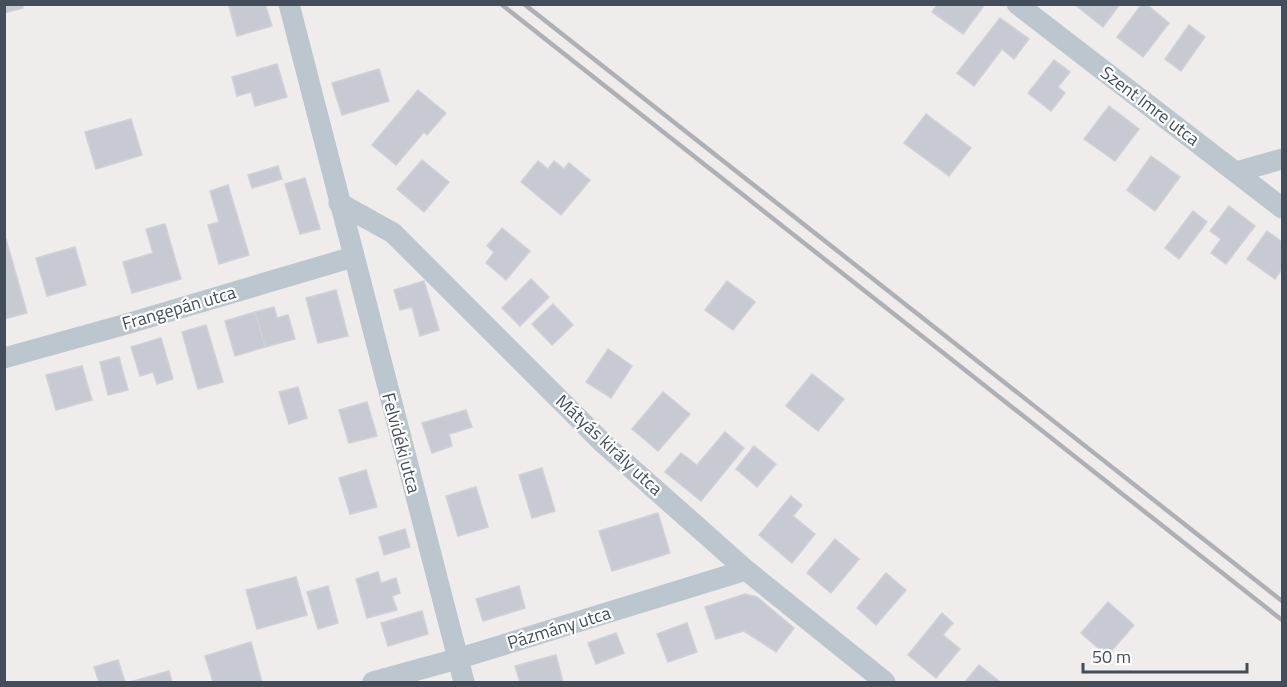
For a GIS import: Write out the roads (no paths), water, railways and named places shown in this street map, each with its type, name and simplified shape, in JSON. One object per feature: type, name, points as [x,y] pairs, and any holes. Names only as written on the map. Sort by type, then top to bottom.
[{"type":"street","name":"Felvidéki utca","points":[[289,4],[352,257],[464,682]]},
{"type":"street","name":"Szent Imre utca","points":[[1017,4],[1282,208]]},
{"type":"street","points":[[1236,172],[1282,159]]},
{"type":"street","name":"Mátyás király utca","points":[[339,203],[393,233],[604,444],[746,570],[885,682]]},
{"type":"street","name":"Frangepán utca","points":[[4,358],[352,257]]},
{"type":"street","name":"Pázmány utca","points":[[373,682],[457,659],[746,570]]},
{"type":"railway","points":[[501,4],[1282,620]]},
{"type":"railway","points":[[524,4],[1282,601]]}]
